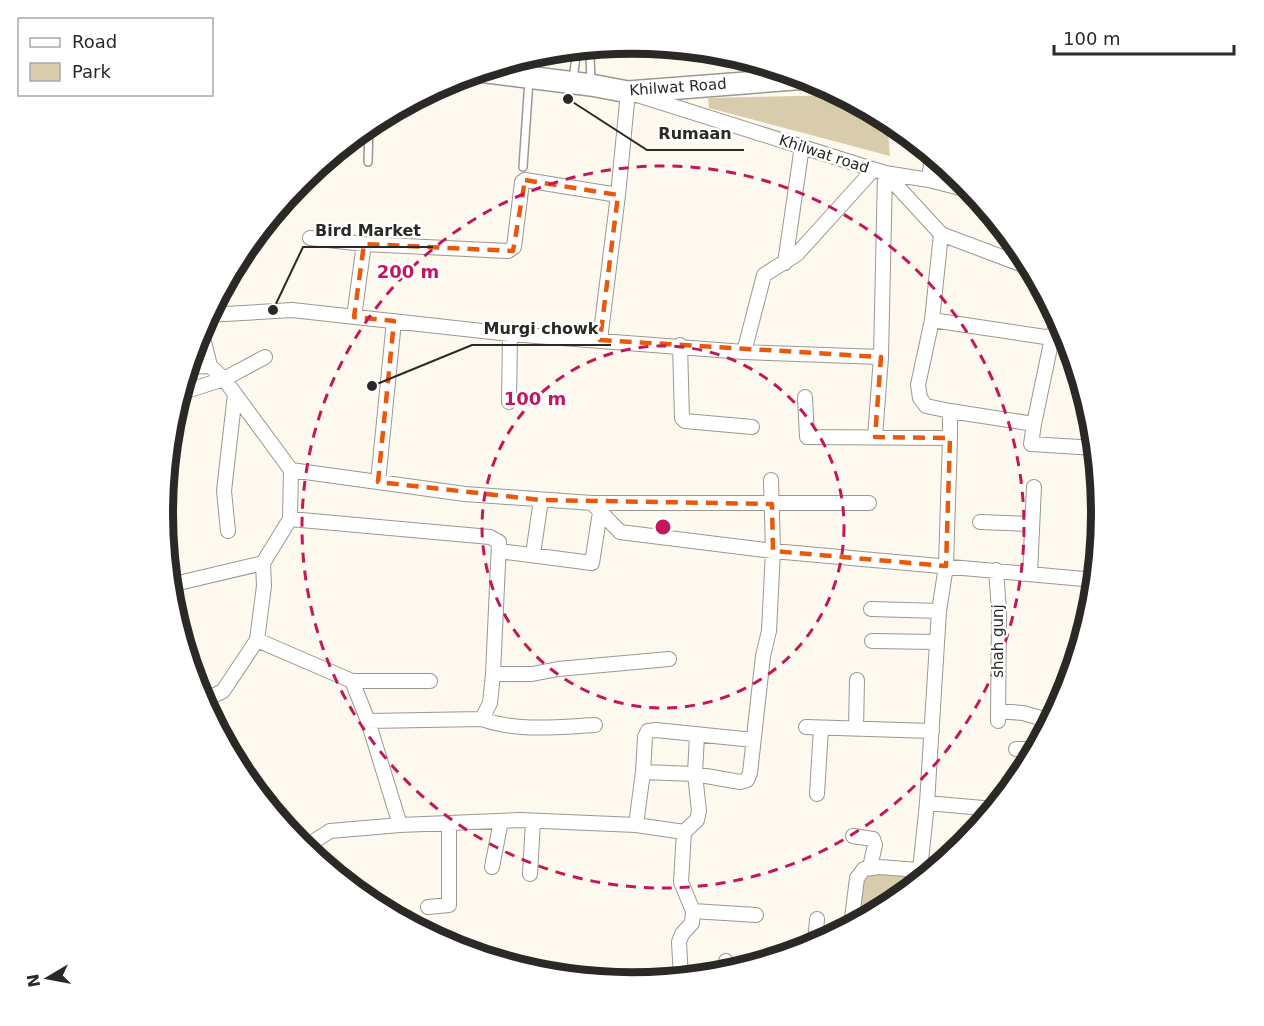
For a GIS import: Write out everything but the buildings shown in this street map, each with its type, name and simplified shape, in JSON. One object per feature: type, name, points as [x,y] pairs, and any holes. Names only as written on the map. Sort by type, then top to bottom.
[{"type":"main road","name":"Khilwat Road","points":[[498,74],[628,92],[785,80]]},
{"type":"street","name":"Khilwat road","points":[[628,92],[879,172],[941,234],[1017,263]]},
{"type":"street","points":[[600,340],[628,92]]},
{"type":"street","points":[[785,263],[802,146]]},
{"type":"street","points":[[929,180],[931,165]]},
{"type":"street","points":[[879,172],[956,187]]},
{"type":"street","points":[[744,352],[764,275],[797,254],[879,172]]},
{"type":"street","points":[[875,437],[881,357],[879,172]]},
{"type":"street","points":[[310,238],[364,244],[508,251],[514,247],[522,182],[525,180],[618,195]]},
{"type":"street","points":[[941,234],[932,320],[918,392],[927,406],[1034,424]]},
{"type":"street","points":[[354,317],[364,244]]},
{"type":"street","points":[[218,314],[292,310],[510,333],[744,352],[881,357]]},
{"type":"street","points":[[932,320],[1052,338]]},
{"type":"street","points":[[378,482],[394,321]]},
{"type":"street","points":[[1054,332],[1031,444],[1086,447]]},
{"type":"street","points":[[509,402],[510,333]]},
{"type":"street","points":[[205,345],[210,366],[235,393],[291,470],[290,519],[263,563],[264,586],[257,640],[223,691],[211,697]]},
{"type":"street","points":[[680,345],[682,418],[685,421],[752,427]]},
{"type":"street","points":[[190,390],[224,380],[265,357]]},
{"type":"street","points":[[197,367],[210,366]]},
{"type":"street","points":[[228,531],[224,491],[235,393]]},
{"type":"street","points":[[805,397],[807,437],[950,438]]},
{"type":"street","points":[[926,865],[927,803],[939,611],[946,566],[950,411]]},
{"type":"street","points":[[291,470],[465,494],[541,500],[596,508],[869,503]]},
{"type":"street","points":[[644,772],[695,774],[740,782],[747,780],[750,773],[763,656],[769,631],[773,551],[771,480]]},
{"type":"street","points":[[1030,573],[1034,487]]},
{"type":"street","points":[[533,554],[541,500]]},
{"type":"street","points":[[499,551],[592,563],[596,508]]},
{"type":"street","points":[[596,508],[620,531],[773,551],[1086,579]]},
{"type":"street","points":[[290,519],[490,537],[499,542],[493,674],[490,703],[482,719]]},
{"type":"street","points":[[980,522],[1032,524]]},
{"type":"street","points":[[179,583],[263,563]]},
{"type":"street","name":"shah gunj","points":[[996,570],[999,611],[998,716],[1023,713],[1043,719]]},
{"type":"street","points":[[871,609],[939,611]]},
{"type":"street","points":[[257,640],[352,681],[430,681]]},
{"type":"street","points":[[872,641],[937,642]]},
{"type":"street","points":[[493,674],[532,674],[558,669],[669,659]]},
{"type":"street","points":[[856,729],[857,680]]},
{"type":"street","points":[[352,681],[368,721],[400,825]]},
{"type":"street","points":[[368,721],[482,719],[497,724],[548,728],[595,725]]},
{"type":"street","points":[[806,727],[932,731]]},
{"type":"street","points":[[818,794],[821,728]]},
{"type":"street","points":[[636,825],[644,772],[645,737],[648,731],[753,740]]},
{"type":"street","points":[[681,969],[679,942],[682,934],[692,923],[693,911],[681,882],[684,832],[697,820],[699,811],[695,774],[697,735]]},
{"type":"street","points":[[1016,749],[1026,749]]},
{"type":"street","points":[[927,803],[983,808]]},
{"type":"street","points":[[314,844],[330,831],[400,825],[501,821],[636,825],[684,832]]},
{"type":"street","points":[[492,867],[501,821]]},
{"type":"street","points":[[531,874],[533,821]]},
{"type":"street","points":[[428,907],[449,905],[449,824]]},
{"type":"street","points":[[853,836],[873,839],[870,867]]},
{"type":"street","points":[[852,916],[857,878],[864,868],[919,871]]},
{"type":"street","points":[[693,911],[756,915]]},
{"type":"street","points":[[815,934],[817,918]]},
{"type":"lane","points":[[582,84],[590,56]]},
{"type":"lane","points":[[577,58],[582,84]]},
{"type":"lane","points":[[523,168],[529,79]]},
{"type":"lane","points":[[368,162],[369,137]]},
{"type":"highlighted area","points":[[525,180],[618,195],[600,340],[881,357],[875,437],[950,438],[946,566],[773,551],[772,504],[541,500],[378,482],[394,321],[354,317],[364,244],[513,251]]},
{"type":"green space","points":[[822,95],[862,115],[888,132],[890,156],[709,108],[708,98]]},
{"type":"green space","points":[[871,873],[911,877],[856,914],[864,877]]},
{"type":"place","name":"Rumaan","points":[[568,99]]},
{"type":"place","name":"Bird Market","points":[[273,310]]},
{"type":"place","name":"Murgi chowk","points":[[372,386]]}]
